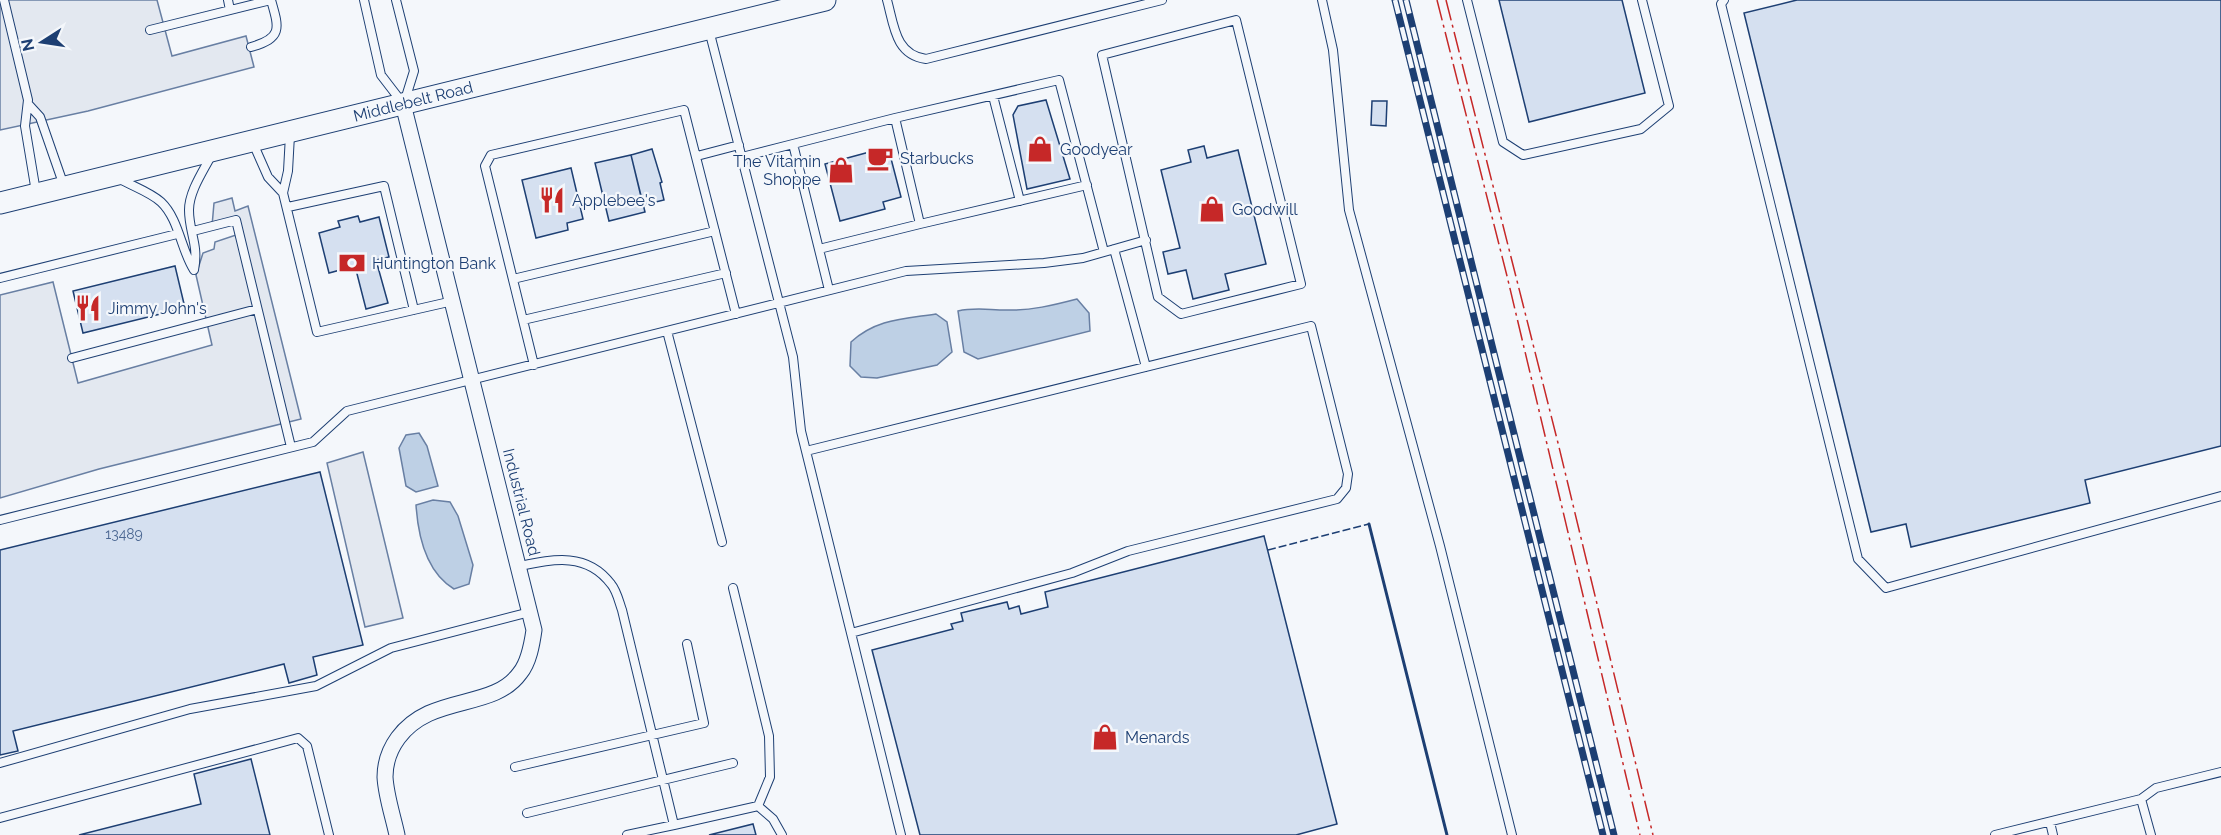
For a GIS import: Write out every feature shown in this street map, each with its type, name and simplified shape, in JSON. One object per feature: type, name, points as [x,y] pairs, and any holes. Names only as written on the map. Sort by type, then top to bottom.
[{"type":"main road","name":"Middlebelt Road","points":[[0,203],[252,139],[825,0]]},
{"type":"street","name":"Industrial Road","points":[[397,835],[386,790],[385,774],[394,743],[406,726],[419,716],[493,693],[520,674],[532,644],[531,612],[403,104]]},
{"type":"lane","points":[[4,0],[29,105],[25,126],[36,194]]},
{"type":"lane","points":[[228,0],[230,10]]},
{"type":"lane","points":[[150,30],[271,0],[277,26],[275,36],[267,42],[251,46]]},
{"type":"lane","points":[[364,0],[381,75],[403,104]]},
{"type":"lane","points":[[396,0],[414,71],[403,104]]},
{"type":"lane","points":[[887,0],[901,45],[911,55],[926,59],[1162,0]]},
{"type":"lane","points":[[1322,0],[1333,50],[1349,210],[1438,535],[1512,835]]},
{"type":"lane","points":[[1467,0],[1503,142],[1522,155],[1641,129],[1669,106],[1642,0]]},
{"type":"lane","points":[[1724,0],[1721,4],[1858,559],[1886,588],[2221,496]]},
{"type":"lane","points":[[1236,20],[1301,284],[1181,314],[1158,297],[1146,240],[1102,55],[1236,20]]},
{"type":"lane","points":[[709,29],[793,357],[801,431],[901,835]]},
{"type":"lane","points":[[742,157],[1059,80],[1104,252]]},
{"type":"lane","points":[[993,96],[1020,201]]},
{"type":"lane","points":[[29,105],[40,117],[64,187]]},
{"type":"lane","points":[[534,365],[485,166],[491,155],[684,110],[736,314]]},
{"type":"lane","points":[[895,118],[920,224]]},
{"type":"lane","points":[[283,193],[288,171],[290,130]]},
{"type":"lane","points":[[252,139],[268,177],[283,193],[288,207],[317,332],[453,301]]},
{"type":"lane","points":[[793,144],[829,290]]},
{"type":"lane","points":[[697,156],[739,145]]},
{"type":"lane","points":[[113,175],[161,202],[194,270],[198,253],[189,210],[192,195],[214,150]]},
{"type":"lane","points":[[819,249],[1087,185]]},
{"type":"lane","points":[[288,207],[384,186],[414,310]]},
{"type":"lane","points":[[193,231],[236,220],[291,447]]},
{"type":"lane","points":[[513,279],[715,231]]},
{"type":"lane","points":[[0,278],[177,234]]},
{"type":"lane","points":[[0,520],[313,442],[347,411],[906,271],[1044,263],[1104,252],[1146,240]]},
{"type":"lane","points":[[1114,249],[1146,367]]},
{"type":"lane","points":[[523,320],[726,273]]},
{"type":"lane","points":[[72,358],[257,309]]},
{"type":"lane","points":[[806,451],[1311,326],[1348,474],[1346,488],[1337,499],[1128,551],[1072,573],[851,633]]},
{"type":"lane","points":[[667,331],[722,542]]},
{"type":"lane","points":[[520,566],[556,559],[584,561],[612,584],[622,610],[674,825]]},
{"type":"lane","points":[[733,588],[769,736],[770,777],[758,806]]},
{"type":"lane","points":[[0,763],[190,709],[316,686],[391,648],[531,612]]},
{"type":"lane","points":[[515,767],[704,723],[687,644]]},
{"type":"lane","points":[[0,818],[298,738],[307,746],[329,835]]},
{"type":"lane","points":[[527,813],[733,763]]},
{"type":"lane","points":[[1995,835],[2141,799],[2156,788],[2221,772]]},
{"type":"lane","points":[[2141,799],[2151,835]]},
{"type":"lane","points":[[627,835],[758,806]]},
{"type":"lane","points":[[758,806],[773,819],[782,835]]},
{"type":"lane","points":[[2049,822],[2053,835]]},
{"type":"shaded area","points":[[0,0],[157,0],[172,56],[246,36],[254,67],[88,111],[0,130]]},
{"type":"shaded area","points":[[232,198],[235,211],[248,206],[301,419],[99,469],[0,498],[0,295],[53,282],[78,383],[212,345],[196,275],[203,253],[214,249],[215,242],[239,234],[236,220],[212,226],[214,203]]},
{"type":"shaded area","points":[[363,452],[403,618],[365,627],[327,463]]},
{"type":"water","points":[[1077,299],[1089,313],[1090,331],[978,359],[964,352],[958,311],[1024,310]]},
{"type":"water","points":[[936,314],[947,322],[952,352],[937,365],[877,378],[861,377],[850,366],[851,342],[860,334],[891,321]]},
{"type":"water","points":[[419,433],[427,446],[438,486],[416,492],[406,486],[399,448],[406,435]]},
{"type":"water","points":[[433,500],[450,502],[458,516],[473,565],[469,584],[454,589],[444,582],[430,563],[419,529],[416,505]]},
{"type":"building","points":[[1499,0],[1622,0],[1645,93],[1529,122]]},
{"type":"building","points":[[1797,0],[2221,0],[2221,446],[2085,480],[2090,503],[1911,547],[1906,524],[1871,532],[1744,13]]},
{"type":"building","name":"Goodyear","points":[[1046,100],[1070,179],[1027,189],[1013,115],[1018,106]]},
{"type":"building","points":[[1372,101],[1387,101],[1386,126],[1371,125]]},
{"type":"building","name":"Goodwill","points":[[1204,146],[1207,158],[1238,150],[1266,264],[1225,274],[1229,290],[1193,299],[1186,270],[1168,274],[1163,252],[1180,248],[1161,170],[1191,162],[1188,150]]},
{"type":"building","points":[[888,147],[901,197],[883,202],[885,209],[840,221],[825,164]]},
{"type":"building","points":[[652,149],[662,182],[660,183],[664,200],[643,205],[631,155]]},
{"type":"building","points":[[631,155],[645,212],[609,221],[595,163]]},
{"type":"building","name":"Applebee's","points":[[571,168],[583,219],[567,223],[568,230],[536,238],[522,180]]},
{"type":"building","name":"Huntington Bank","points":[[358,216],[360,222],[379,217],[389,257],[376,260],[388,303],[366,309],[355,266],[329,273],[319,233],[340,227],[338,221]]},
{"type":"building","points":[[175,266],[185,308],[83,333],[73,291]]},
{"type":"building","points":[[320,472],[363,645],[313,657],[317,675],[289,683],[284,664],[13,731],[18,751],[0,755],[0,550]]},
{"type":"building","name":"Menards","points":[[1264,536],[1337,824],[1296,835],[920,835],[872,650],[953,629],[951,624],[963,621],[961,613],[1007,602],[1009,609],[1019,606],[1021,614],[1048,607],[1045,592]]},
{"type":"building","points":[[251,759],[270,835],[79,835],[201,804],[194,774]]},
{"type":"building","points":[[753,824],[756,835],[709,835]]},
{"type":"railway","points":[[1395,0],[1603,835]]},
{"type":"railway","points":[[1406,0],[1614,835]]},
{"type":"fence","points":[[1268,550],[1369,524]]},
{"type":"wall","points":[[1369,524],[1447,835]]},
{"type":"power","points":[[1437,0],[1507,276],[1640,835]]},
{"type":"power","points":[[1446,0],[1558,443],[1653,835]]},
{"type":"place","name":"Goodyear","points":[[1040,149]]},
{"type":"place","name":"Starbucks","points":[[880,158]]},
{"type":"place","name":"The Vitamin Shoppe","points":[[841,170]]},
{"type":"place","name":"Applebee's","points":[[552,200]]},
{"type":"place","name":"Goodwill","points":[[1212,209]]},
{"type":"place","name":"Huntington Bank","points":[[352,263]]},
{"type":"place","name":"Jimmy John's","points":[[88,308]]},
{"type":"place","name":"Menards","points":[[1105,737]]}]
